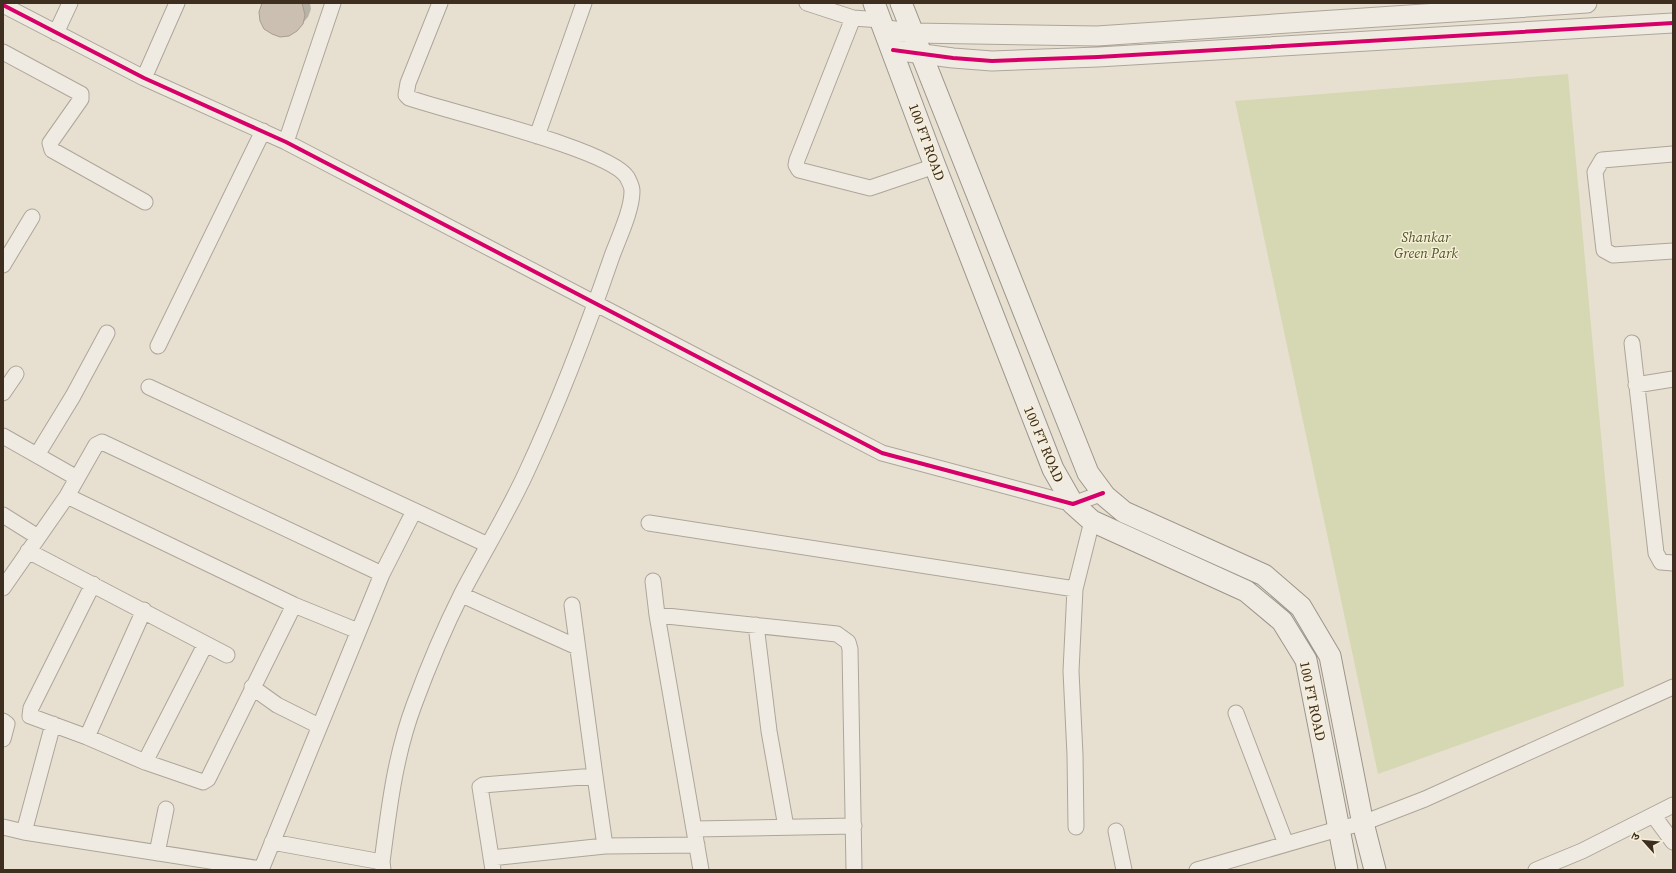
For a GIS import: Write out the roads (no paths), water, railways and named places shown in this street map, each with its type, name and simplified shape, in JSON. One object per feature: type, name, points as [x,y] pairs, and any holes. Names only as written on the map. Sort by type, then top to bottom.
[{"type":"main road","name":"100 FT ROAD","points":[[901,3],[1088,473],[1103,493],[1124,512],[1264,575],[1301,607],[1330,656],[1363,823],[1375,870]]},
{"type":"main road","name":"100 FT ROAD","points":[[881,17],[935,166],[1053,469],[1073,504],[1092,521],[1246,591],[1282,620],[1306,660],[1347,870]]},
{"type":"street","points":[[56,34],[70,3]]},
{"type":"street","points":[[144,78],[177,3]]},
{"type":"street","points":[[286,142],[333,3]]},
{"type":"street","points":[[272,842],[383,866],[397,758],[413,706],[462,595],[525,476],[547,427],[596,304],[629,206],[632,189],[630,184],[622,171],[606,161],[537,136],[409,98],[406,94],[408,83],[440,3]]},
{"type":"street","points":[[537,136],[584,3]]},
{"type":"street","points":[[807,3],[853,18],[881,17],[913,33],[1096,36],[1586,3]]},
{"type":"street","points":[[3,5],[56,34],[144,78],[286,142],[882,453],[1073,504],[1103,493]]},
{"type":"street","points":[[853,18],[796,165],[799,170],[870,188],[935,166]]},
{"type":"street","points":[[893,50],[920,54],[992,60],[1098,57],[1673,23]]},
{"type":"street","points":[[3,52],[81,94],[81,99],[50,143],[52,150],[146,202]]},
{"type":"street","points":[[158,346],[263,131]]},
{"type":"street","points":[[1673,154],[1602,160],[1595,172],[1604,250],[1613,255],[1673,251]]},
{"type":"street","points":[[3,265],[32,217]]},
{"type":"street","points":[[37,455],[73,396],[107,333]]},
{"type":"street","points":[[1632,343],[1656,553],[1661,562],[1673,563]]},
{"type":"street","points":[[3,393],[16,374]]},
{"type":"street","points":[[1636,385],[1673,379]]},
{"type":"street","points":[[149,387],[488,545]]},
{"type":"street","points":[[3,436],[77,478]]},
{"type":"street","points":[[3,588],[67,496],[99,442],[105,442],[382,574]]},
{"type":"street","points":[[67,496],[294,605],[358,631]]},
{"type":"street","points":[[3,827],[24,832],[261,870],[382,574],[414,511]]},
{"type":"street","points":[[3,515],[38,537]]},
{"type":"street","points":[[1076,826],[1075,755],[1071,671],[1075,589],[1092,521]]},
{"type":"street","points":[[649,523],[1075,589]]},
{"type":"street","points":[[28,551],[144,610],[205,645],[227,655]]},
{"type":"street","points":[[653,581],[657,615],[698,845],[701,870]]},
{"type":"street","points":[[93,584],[30,713],[33,717],[87,737],[145,762],[201,782],[206,781],[294,605]]},
{"type":"street","points":[[462,595],[577,647]]},
{"type":"street","points":[[572,605],[605,846]]},
{"type":"street","points":[[87,737],[144,610]]},
{"type":"street","points":[[657,615],[837,634],[848,642],[850,649],[854,870]]},
{"type":"street","points":[[756,626],[769,731],[786,827]]},
{"type":"street","points":[[145,762],[205,645]]},
{"type":"street","points":[[252,687],[277,705],[319,726]]},
{"type":"street","points":[[1197,870],[1363,823],[1425,799],[1673,687]]},
{"type":"street","points":[[1236,713],[1286,844]]},
{"type":"street","points":[[3,721],[7,724],[7,727],[3,739]]},
{"type":"street","points":[[24,832],[53,724]]},
{"type":"street","points":[[595,776],[481,786],[479,790],[492,864],[605,846],[698,845]]},
{"type":"street","points":[[1536,870],[1582,851],[1673,805]]},
{"type":"street","points":[[157,853],[166,809]]},
{"type":"street","points":[[1653,815],[1673,842]]},
{"type":"street","points":[[695,829],[854,826]]},
{"type":"street","points":[[1116,831],[1124,870]]},
{"type":"park label","name":"Shankar Green Park","points":[[1426,246]]}]
